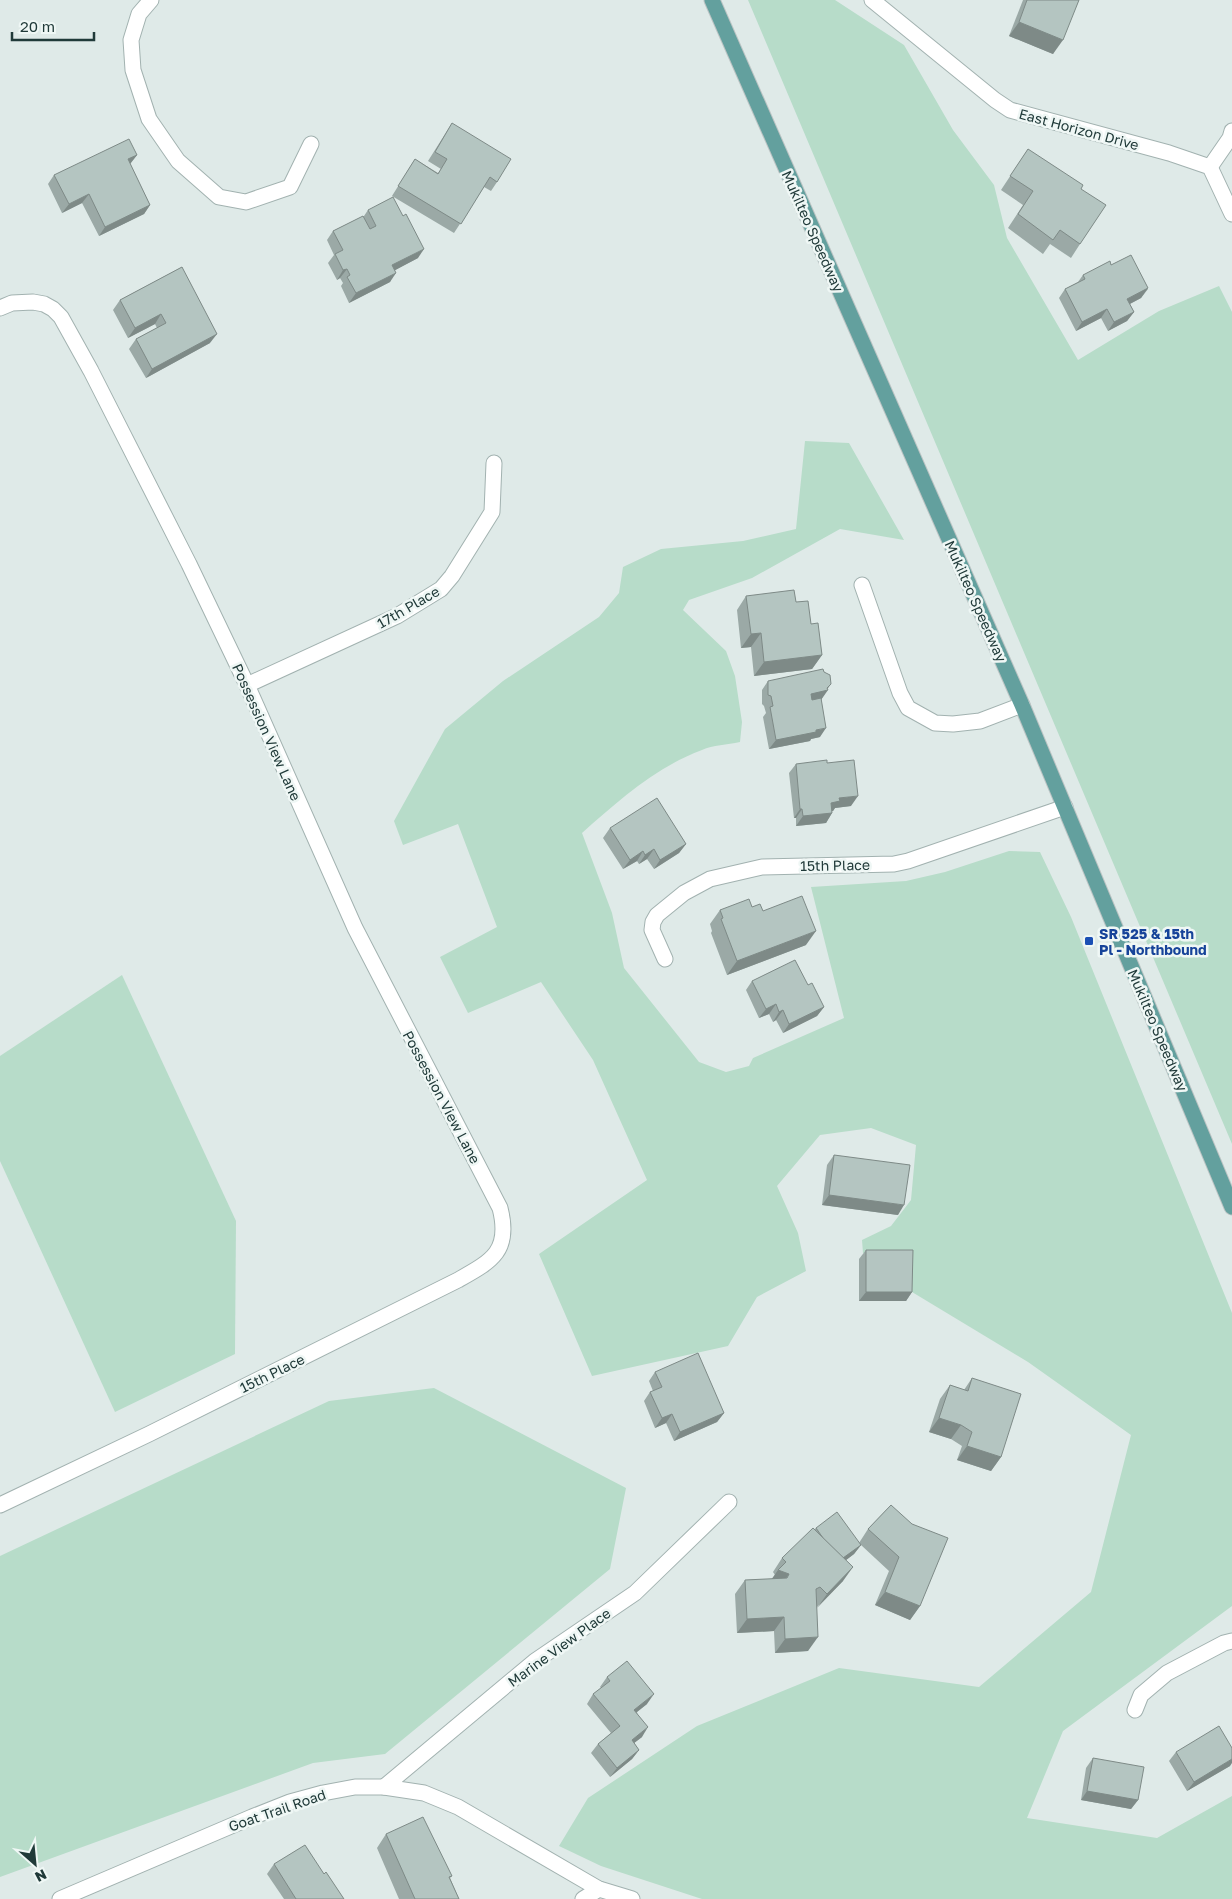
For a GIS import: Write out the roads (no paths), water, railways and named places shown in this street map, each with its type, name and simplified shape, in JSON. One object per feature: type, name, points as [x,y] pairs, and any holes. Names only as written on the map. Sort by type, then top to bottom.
[{"type":"main road","name":"Mukilteo Speedway","points":[[712,0],[1022,705],[1232,1207]]},
{"type":"street","points":[[150,0],[139,14],[131,40],[133,70],[149,119],[178,162],[219,197],[246,202],[290,187],[311,144]]},
{"type":"street","name":"East Horizon Drive","points":[[872,0],[995,100],[1010,110],[1169,153],[1210,167]]},
{"type":"street","points":[[1232,131],[1230,138],[1210,167],[1232,214]]},
{"type":"street","name":"Possession View Lane","points":[[0,308],[12,304],[33,302],[44,304],[61,317],[91,371],[189,564],[247,685],[355,928],[500,1208]]},
{"type":"street","name":"17th Place","points":[[247,685],[397,616],[441,589],[452,576],[492,512],[494,463]]},
{"type":"street","points":[[862,585],[900,693],[908,708],[935,723],[953,724],[980,721],[1022,705]]},
{"type":"street","name":"15th Place","points":[[665,959],[652,930],[653,922],[657,915],[684,893],[710,879],[762,867],[894,864],[908,861],[1065,807]]},
{"type":"street","name":"15th Place","points":[[0,1505],[175,1421],[458,1280],[484,1265],[498,1251],[503,1237],[504,1223],[500,1208]]},
{"type":"street","name":"Marine View Place","points":[[384,1787],[535,1660],[635,1593],[728,1502]]},
{"type":"street","points":[[1135,1710],[1141,1695],[1167,1673],[1224,1643],[1232,1641]]},
{"type":"street","name":"Goat Trail Road","points":[[60,1899],[290,1802],[347,1788],[384,1787],[424,1793],[458,1807],[599,1890],[632,1899]]},
{"type":"street","points":[[583,1899],[599,1890]]},
{"type":"place","name":"SR 525 & 15th Pl - Northbound","points":[[1089,941]]}]
